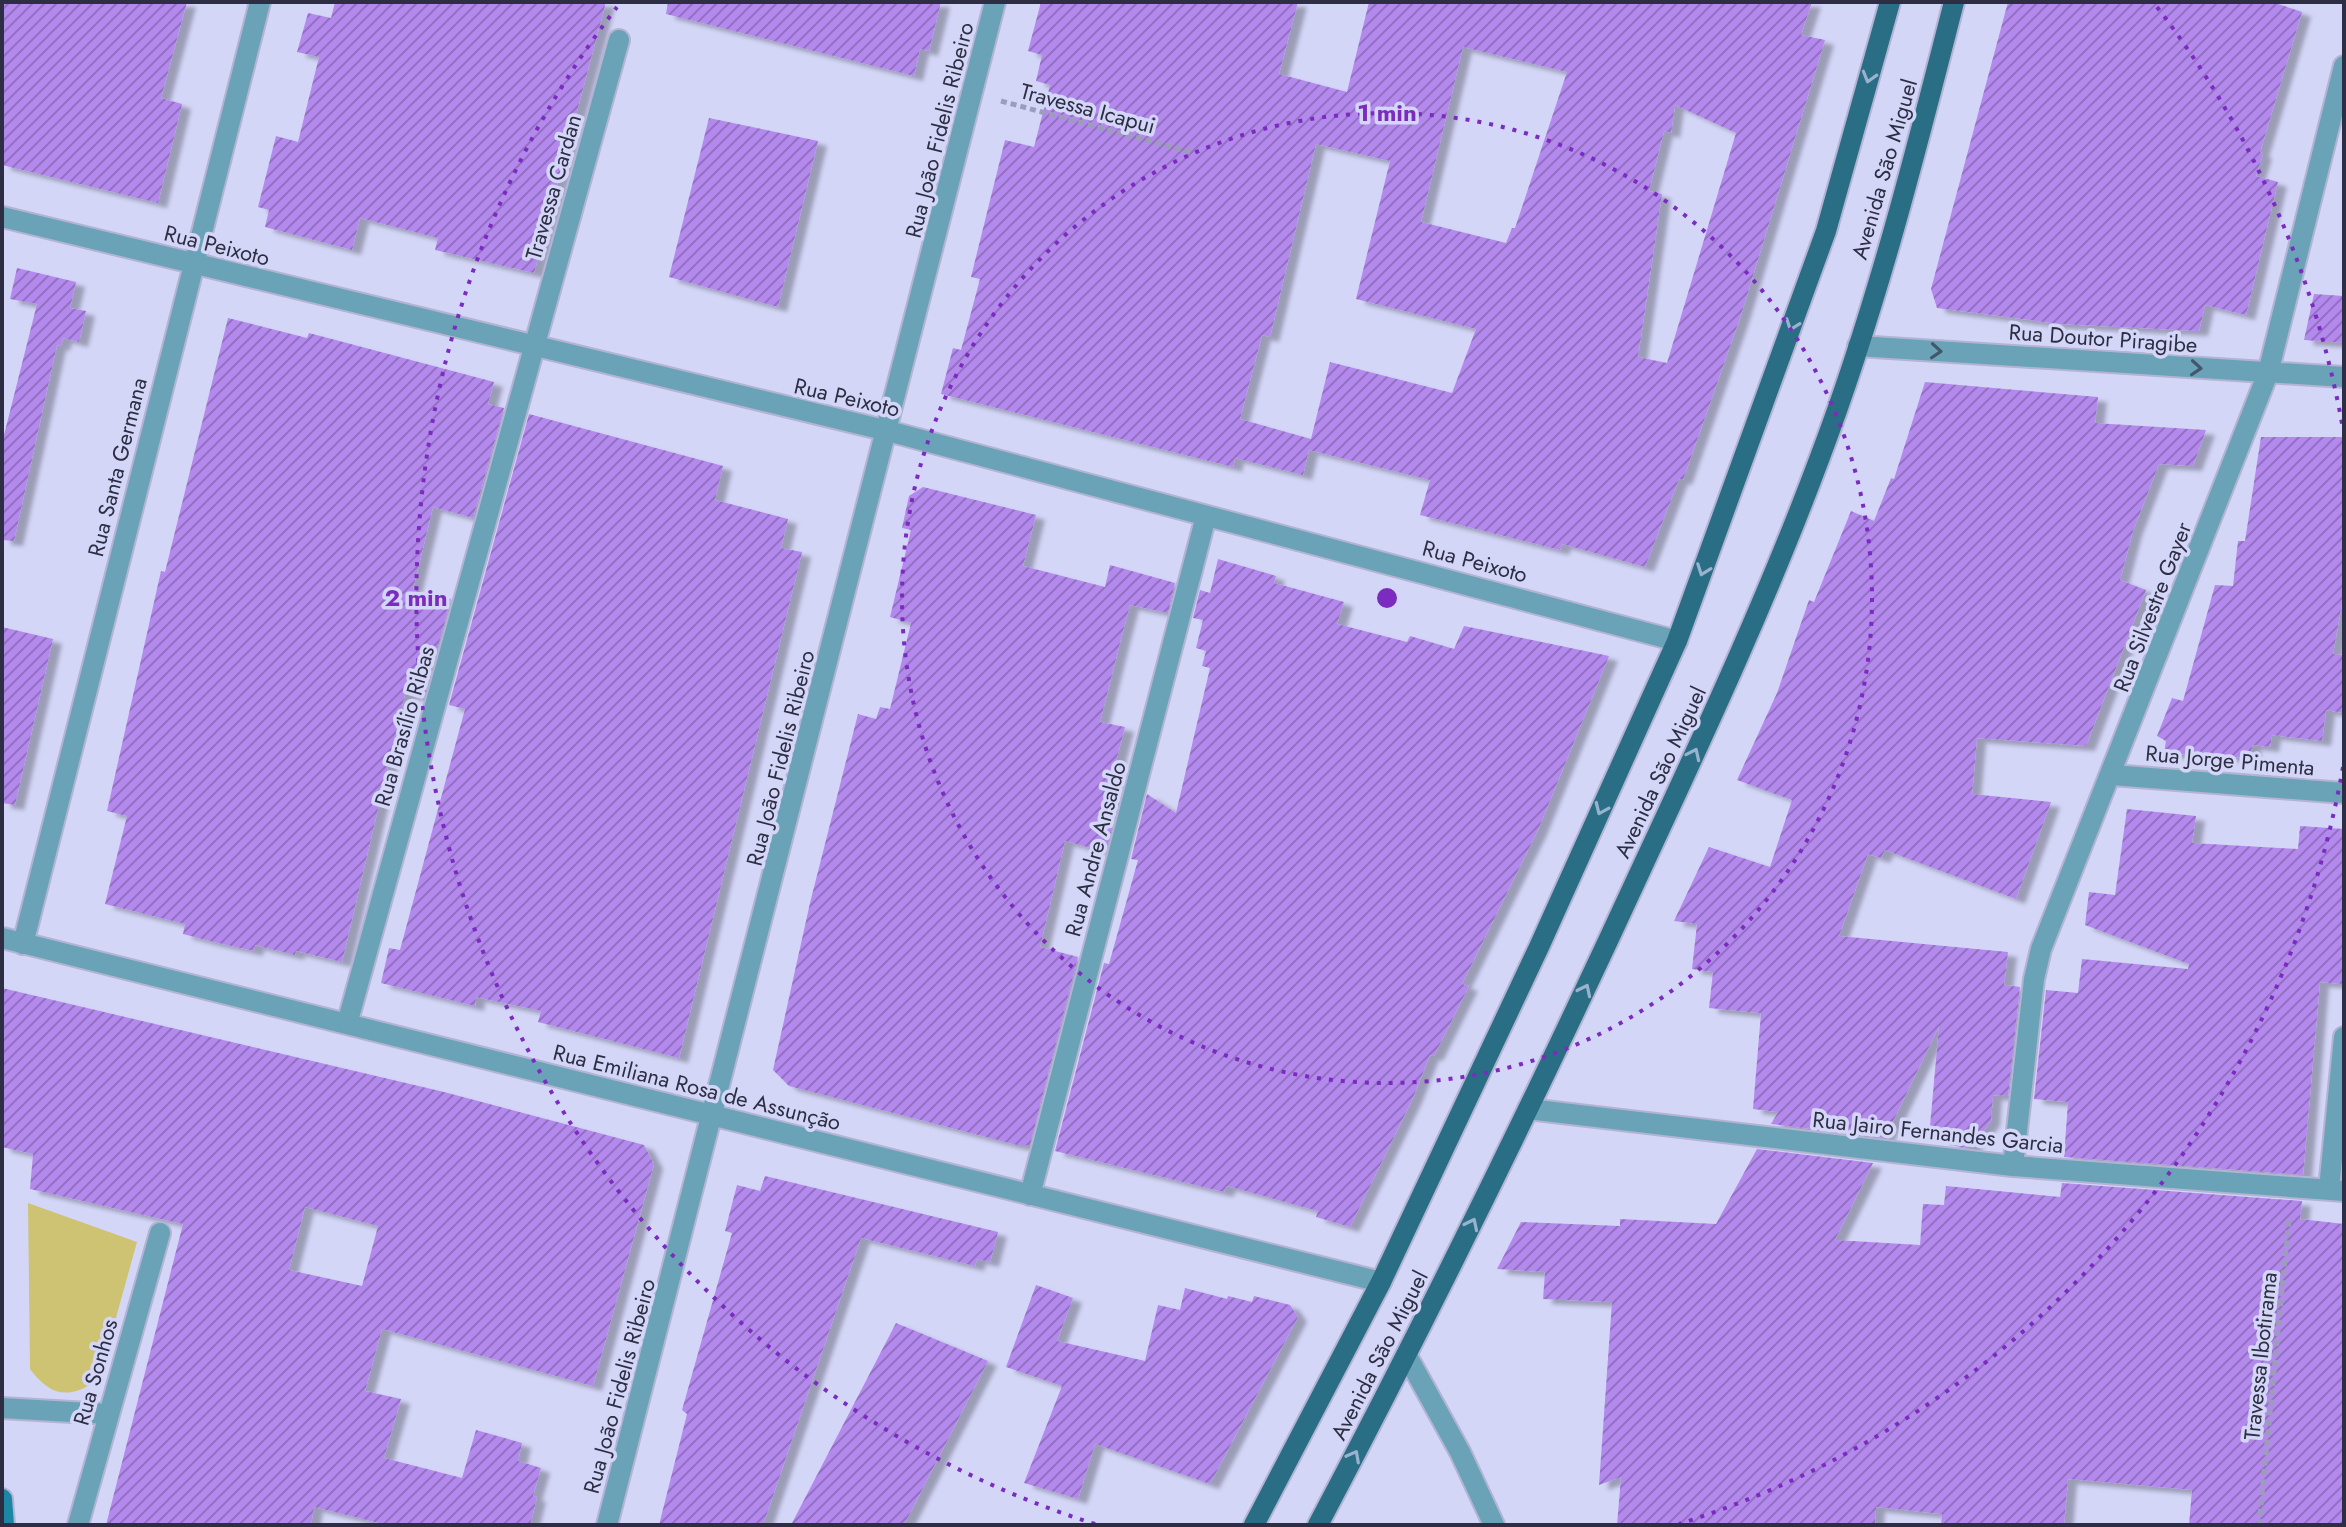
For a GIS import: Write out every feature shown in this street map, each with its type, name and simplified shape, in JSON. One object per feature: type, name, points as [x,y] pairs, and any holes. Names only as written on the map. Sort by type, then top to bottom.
[{"type":"main road","name":"Avenida São Miguel","points":[[1254,1525],[1381,1282],[1539,947],[1677,641],[1826,231],[1890,2]]},
{"type":"main road","name":"Avenida São Miguel","points":[[1318,1525],[1407,1356],[1528,1109],[1745,644],[1821,456],[1858,346],[1920,133],[1954,2]]},
{"type":"main road","points":[[2,1499],[4,1525]]},
{"type":"street","name":"Rua Santa Germana","points":[[23,944],[260,2]]},
{"type":"street","name":"Rua João Fidelis Ribeiro","points":[[607,1525],[714,1116],[995,2]]},
{"type":"street","name":"Travessa Cardan","points":[[534,348],[619,40]]},
{"type":"street","name":"Rua Silvestre Gayer","points":[[2013,1166],[2034,979],[2041,949],[2268,373],[2344,66]]},
{"type":"street","name":"Rua Peixoto","points":[[2,217],[534,348],[888,431],[1677,641]]},
{"type":"street","name":"Rua Doutor Piragibe","points":[[1858,346],[2344,377]]},
{"type":"street","name":"Rua Brasílio Ribas","points":[[347,1024],[534,348]]},
{"type":"street","name":"Rua Andre Ansaldo","points":[[1030,1195],[1206,516]]},
{"type":"street","name":"Rua Jorge Pimenta","points":[[2112,775],[2344,793]]},
{"type":"street","name":"Rua Emiliana Rosa de Assunção","points":[[2,938],[1381,1282]]},
{"type":"street","points":[[2337,1190],[2344,1037]]},
{"type":"street","name":"Rua Jairo Fernandes Garcia","points":[[1528,1109],[2013,1166],[2337,1190]]},
{"type":"street","name":"Rua Sonhos","points":[[78,1525],[160,1233]]},
{"type":"street","points":[[1407,1356],[1460,1452],[1494,1525]]},
{"type":"street","points":[[2,1408],[107,1414]]},
{"type":"path","name":"Travessa Icapui","points":[[973,93],[1194,153]]},
{"type":"path","name":"Travessa Ibotirama","points":[[2259,1525],[2293,1189]]},
{"type":"shaded area","points":[[28,1203],[137,1242],[99,1379],[79,1390],[54,1390],[30,1369]]},
{"type":"building","points":[[2,2],[187,2],[161,98],[182,104],[158,203],[2,165]]},
{"type":"building","points":[[335,2],[606,2],[534,273],[435,250],[438,238],[360,218],[352,250],[265,227],[269,210],[258,207],[276,136],[298,142],[319,57],[297,52],[308,13],[331,18]]},
{"type":"building","points":[[668,2],[941,2],[929,51],[920,49],[914,76],[666,14]]},
{"type":"building","points":[[1041,2],[1298,2],[1279,74],[1347,92],[1369,2],[1812,2],[1801,35],[1825,40],[1741,315],[1683,480],[1679,479],[1645,567],[1562,544],[1560,550],[1420,515],[1430,480],[1309,450],[1303,475],[1235,458],[1233,467],[941,394],[953,348],[961,350],[980,279],[971,277],[1005,140],[1034,147],[1050,85],[1036,81],[1042,55],[1028,51]],"holes":[[[1463,47],[1567,72],[1515,228],[1512,228],[1506,243],[1421,222]],[[1675,105],[1736,133],[1667,363],[1638,357],[1662,194],[1649,191],[1664,131],[1671,133]],[[1316,144],[1390,161],[1356,299],[1476,329],[1452,393],[1330,362],[1311,439],[1240,419],[1262,335],[1270,337]]]},
{"type":"building","points":[[2008,2],[2272,2],[2302,12],[2260,152],[2263,154],[2256,176],[2278,182],[2246,315],[2205,305],[2199,331],[2060,324],[1937,308],[1931,289]]},
{"type":"building","points":[[709,118],[818,141],[778,307],[669,277]]},
{"type":"building","points":[[17,268],[76,282],[70,308],[86,311],[79,342],[63,338],[61,346],[57,345],[14,541],[2,540],[2,443],[37,304],[10,299]]},
{"type":"building","points":[[2314,294],[2344,296],[2344,343],[2304,340]]},
{"type":"building","points":[[228,318],[307,338],[309,333],[494,382],[488,404],[504,408],[473,518],[433,507],[413,589],[451,599],[424,698],[405,694],[342,962],[296,951],[295,955],[255,945],[254,951],[214,942],[183,934],[185,924],[105,904],[127,816],[107,811],[161,571],[165,572]]},
{"type":"building","points":[[1925,382],[2098,397],[2095,423],[2206,430],[2193,466],[2159,464],[2133,531],[2120,580],[2146,590],[2086,746],[1977,738],[1972,794],[2051,802],[2016,899],[1885,850],[1881,858],[1868,854],[1839,936],[2008,952],[2004,985],[2020,987],[2008,1096],[1993,1095],[1991,1121],[1970,1148],[1949,1145],[1951,1128],[1930,1126],[1939,1026],[1885,1138],[1771,1124],[1778,1112],[1753,1109],[1761,1013],[1709,1008],[1713,972],[1692,969],[1697,924],[1674,921],[1709,847],[1770,867],[1792,800],[1737,780],[1777,693],[1809,600],[1814,602],[1851,511],[1874,521],[1891,478],[1894,479]]},
{"type":"building","points":[[529,414],[723,466],[715,500],[788,519],[781,548],[802,552],[679,1058],[538,1022],[541,1011],[476,997],[475,1006],[381,983],[389,948],[400,950],[465,709],[449,705]]},
{"type":"building","points":[[2261,437],[2344,437],[2344,592],[2333,654],[2344,655],[2344,713],[2326,710],[2322,741],[2272,735],[2270,747],[2252,745],[2251,758],[2164,753],[2166,741],[2157,736],[2172,698],[2183,701],[2215,585],[2233,586],[2238,541],[2245,541]]},
{"type":"building","points":[[923,487],[1036,515],[1023,566],[1105,587],[1110,565],[1175,583],[1168,613],[1130,605],[1122,635],[1100,722],[1125,727],[1113,773],[1124,780],[1106,852],[1065,841],[1040,947],[1078,957],[1030,1145],[1017,1145],[789,1086],[773,1070],[810,903],[858,714],[876,719],[880,707],[890,709],[911,623],[890,617],[911,530],[902,528],[909,496]]},
{"type":"building","points":[[1218,559],[1276,576],[1274,583],[1344,602],[1337,624],[1407,642],[1410,636],[1454,649],[1464,626],[1609,656],[1538,830],[1462,984],[1469,986],[1434,1056],[1430,1055],[1413,1098],[1350,1227],[1316,1217],[1318,1211],[1227,1186],[1224,1192],[1055,1151],[1104,963],[1109,964],[1138,860],[1131,859],[1147,794],[1176,813],[1210,668],[1202,666],[1206,651],[1196,648],[1203,620],[1193,618],[1200,590],[1210,593]]},
{"type":"building","points":[[2,627],[53,639],[15,805],[2,803]]},
{"type":"building","points":[[2127,809],[2196,816],[2192,843],[2298,849],[2300,826],[2344,829],[2344,984],[2320,982],[2303,1175],[2064,1157],[2068,1102],[2034,1099],[2046,990],[2078,993],[2082,959],[2188,969],[2189,964],[2085,925],[2089,892],[2115,895]]},
{"type":"building","points":[[2,988],[444,1092],[644,1145],[654,1164],[593,1386],[382,1329],[365,1391],[401,1399],[384,1458],[462,1478],[476,1430],[522,1443],[518,1461],[541,1468],[533,1496],[537,1497],[530,1525],[387,1525],[314,1507],[311,1525],[106,1525],[183,1224],[30,1189],[33,1154],[2,1147]],"holes":[[[305,1207],[378,1226],[362,1286],[289,1270]]]},
{"type":"building","points":[[1757,1149],[1873,1163],[1835,1240],[1920,1245],[1923,1204],[1944,1205],[1946,1186],[2060,1197],[2062,1183],[2302,1201],[2300,1219],[2344,1224],[2344,1525],[2189,1525],[2192,1490],[2068,1479],[2064,1525],[1941,1525],[1942,1514],[1876,1507],[1875,1525],[1617,1525],[1621,1477],[1599,1485],[1612,1302],[1543,1299],[1545,1272],[1497,1269],[1521,1222],[1620,1226],[1620,1219],[1716,1224]]},
{"type":"building","points":[[765,1176],[998,1232],[990,1262],[977,1259],[975,1266],[861,1238],[763,1525],[659,1525],[687,1414],[682,1410],[732,1233],[725,1231],[737,1185],[760,1191]]},
{"type":"building","points":[[1036,1285],[1073,1298],[1057,1341],[1145,1361],[1158,1305],[1180,1310],[1185,1288],[1227,1299],[1228,1296],[1252,1302],[1254,1296],[1290,1305],[1298,1317],[1210,1484],[1095,1444],[1078,1499],[1024,1483],[1062,1386],[1006,1367]]},
{"type":"building","points":[[896,1323],[988,1361],[904,1525],[791,1525]]}]
